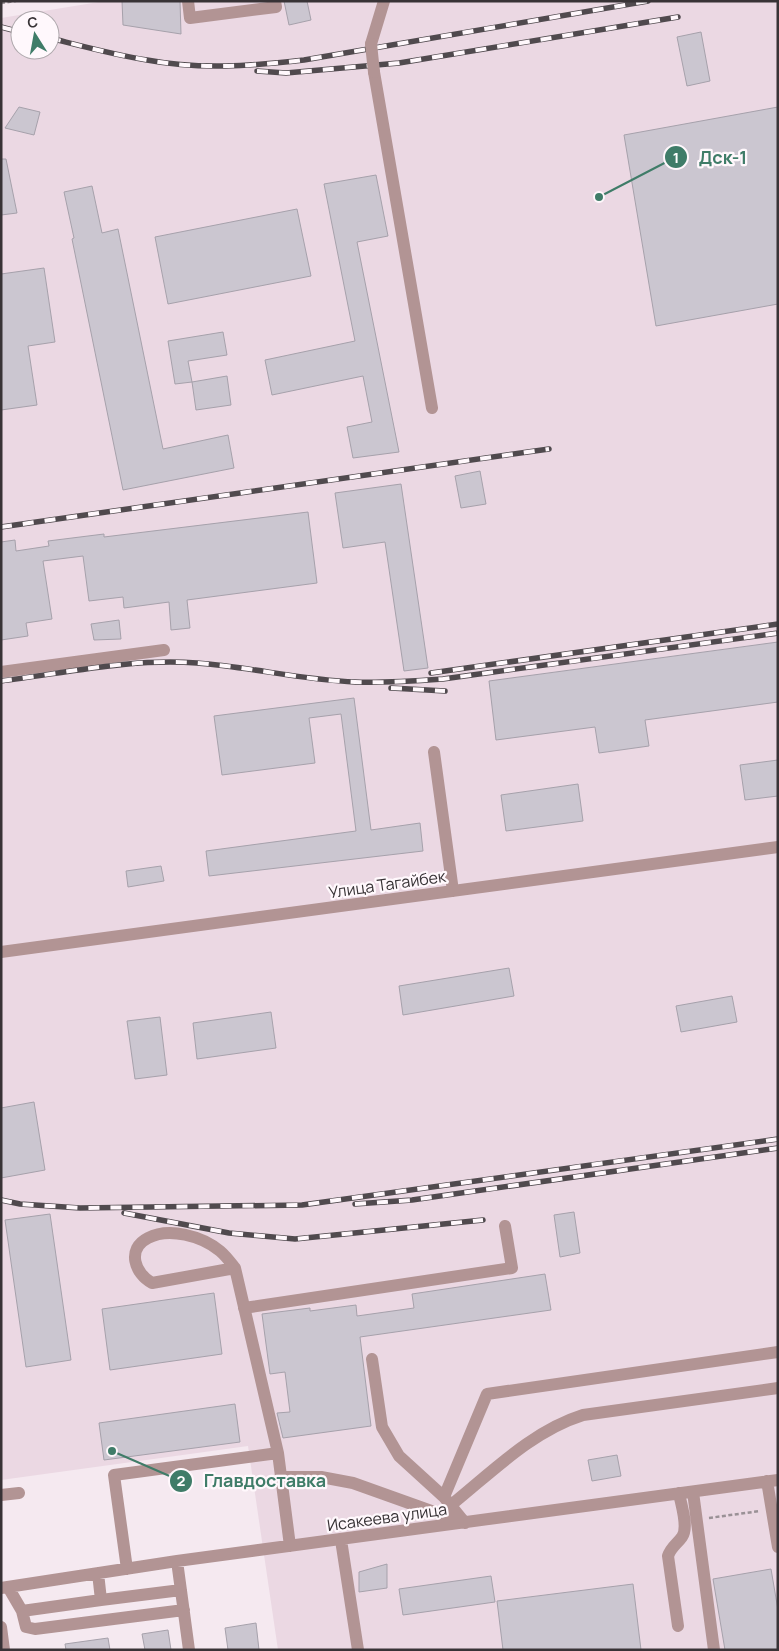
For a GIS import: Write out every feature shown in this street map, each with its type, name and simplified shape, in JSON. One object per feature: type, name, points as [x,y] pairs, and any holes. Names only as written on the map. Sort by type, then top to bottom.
[{"type":"street","points":[[188,1],[190,18],[276,7],[275,1]]},
{"type":"street","points":[[384,1],[371,44],[374,72],[432,408]]},
{"type":"street","points":[[1,672],[164,650]]},
{"type":"street","points":[[434,752],[452,891]]},
{"type":"street","name":"Улица Тагайбек","points":[[1,952],[778,847]]},
{"type":"street","points":[[244,1308],[512,1268],[505,1226]]},
{"type":"street","points":[[235,1268],[152,1283],[142,1278],[135,1264],[137,1248],[147,1238],[180,1234],[195,1237],[221,1251],[235,1268],[278,1453],[290,1546]]},
{"type":"street","points":[[447,1501],[487,1394],[778,1352]]},
{"type":"street","points":[[372,1360],[382,1427],[399,1456],[447,1501],[465,1523]]},
{"type":"street","points":[[447,1501],[544,1430],[565,1420],[583,1415],[778,1388]]},
{"type":"street","points":[[127,1569],[114,1475],[278,1453]]},
{"type":"street","points":[[281,1477],[322,1477],[353,1483],[465,1523]]},
{"type":"street","points":[[773,1480],[778,1548]]},
{"type":"street","name":"Исакеева улица","points":[[4,1587],[177,1561],[773,1480]]},
{"type":"street","points":[[693,1492],[714,1650]]},
{"type":"street","points":[[1,1495],[20,1493]]},
{"type":"street","points":[[678,1626],[668,1556],[671,1548],[685,1530],[679,1494]]},
{"type":"street","points":[[342,1540],[358,1650]]},
{"type":"street","points":[[177,1561],[189,1650]]},
{"type":"street","points":[[98,1573],[101,1600]]},
{"type":"street","points":[[4,1587],[22,1611],[26,1627],[35,1629],[184,1610]]},
{"type":"street","points":[[22,1611],[181,1590]]},
{"type":"street","points":[[1,1627],[4,1650]]},
{"type":"path","points":[[1,3],[16,1]]},
{"type":"path","points":[[708,1518],[762,1511]]},
{"type":"shaded area","points":[[105,1],[778,1],[778,1650],[278,1650],[248,1446],[1,1480],[1,18],[10,17],[10,60],[60,60],[60,10],[50,10]]},
{"type":"building","points":[[122,1],[180,1],[181,34],[123,25]]},
{"type":"building","points":[[284,1],[307,1],[311,20],[289,25]]},
{"type":"building","points":[[701,32],[710,81],[687,86],[677,37]]},
{"type":"building","points":[[19,107],[40,112],[34,135],[5,128]]},
{"type":"building","points":[[778,107],[778,304],[656,326],[624,135]]},
{"type":"building","points":[[1,159],[6,159],[17,213],[1,215]]},
{"type":"building","points":[[376,175],[388,236],[357,242],[399,452],[353,458],[347,427],[372,422],[363,376],[272,395],[265,360],[355,341],[324,184]]},
{"type":"building","points":[[92,186],[102,233],[118,229],[163,449],[228,435],[234,468],[123,490],[64,192]]},
{"type":"building","points":[[297,209],[311,276],[168,304],[155,237]]},
{"type":"building","points":[[44,268],[55,342],[28,346],[37,405],[1,410],[1,274]]},
{"type":"building","points":[[223,332],[227,355],[188,361],[192,382],[175,384],[168,341]]},
{"type":"building","points":[[227,376],[231,405],[196,410],[192,382]]},
{"type":"building","points":[[480,471],[486,504],[461,508],[455,476]]},
{"type":"building","points":[[401,484],[428,668],[404,671],[385,542],[343,548],[335,493]]},
{"type":"building","points":[[308,512],[317,583],[187,600],[190,628],[171,630],[169,602],[124,608],[123,597],[89,601],[83,556],[43,561],[52,619],[26,623],[28,636],[1,640],[1,542],[15,540],[16,551],[49,546],[48,541],[104,534],[104,537]]},
{"type":"building","points":[[119,620],[121,639],[94,640],[91,624]]},
{"type":"building","points":[[778,642],[778,702],[645,720],[649,746],[599,753],[595,727],[496,740],[489,681]]},
{"type":"building","points":[[354,698],[371,830],[420,823],[423,851],[209,876],[206,851],[356,831],[341,714],[309,718],[315,763],[222,775],[214,716]]},
{"type":"building","points":[[778,760],[778,796],[745,800],[740,765]]},
{"type":"building","points":[[578,784],[583,821],[506,831],[501,795]]},
{"type":"building","points":[[161,866],[164,881],[128,887],[126,871]]},
{"type":"building","points":[[509,968],[514,996],[403,1015],[399,986]]},
{"type":"building","points":[[732,996],[737,1022],[681,1032],[676,1006]]},
{"type":"building","points":[[271,1012],[276,1048],[197,1059],[193,1023]]},
{"type":"building","points":[[160,1017],[167,1075],[135,1079],[127,1021]]},
{"type":"building","points":[[34,1102],[45,1170],[1,1178],[1,1108]]},
{"type":"building","points":[[574,1212],[580,1253],[560,1257],[554,1215]]},
{"type":"building","points":[[50,1214],[71,1360],[26,1367],[5,1220]]},
{"type":"building","points":[[545,1274],[551,1310],[360,1337],[371,1426],[283,1438],[277,1413],[290,1412],[285,1372],[270,1374],[262,1314],[310,1308],[310,1311],[356,1305],[357,1316],[414,1308],[412,1294]]},
{"type":"building","points":[[214,1293],[222,1354],[110,1370],[102,1309]]},
{"type":"building","points":[[235,1404],[240,1442],[104,1460],[99,1423]]},
{"type":"building","points":[[617,1455],[621,1476],[592,1481],[588,1460]]},
{"type":"building","points":[[387,1564],[387,1588],[359,1592],[359,1572]]},
{"type":"building","points":[[771,1569],[778,1610],[778,1650],[725,1650],[713,1579]]},
{"type":"building","points":[[491,1576],[495,1602],[403,1615],[399,1589]]},
{"type":"building","points":[[633,1584],[641,1650],[503,1650],[497,1601]]},
{"type":"building","points":[[256,1623],[259,1650],[228,1650],[225,1628]]},
{"type":"building","points":[[168,1630],[171,1650],[145,1650],[142,1634]]},
{"type":"building","points":[[108,1638],[110,1650],[66,1650],[65,1644]]},
{"type":"railway","points":[[60,40],[123,56],[167,63],[206,66],[265,64],[304,60],[648,1]]},
{"type":"railway","points":[[257,71],[286,73],[399,63],[678,17]]},
{"type":"railway","points":[[1,27],[10,29]]},
{"type":"railway","points":[[1,527],[549,449]]},
{"type":"railway","points":[[431,673],[778,624]]},
{"type":"railway","points":[[1,681],[123,664],[173,662],[217,665],[335,681],[377,682],[443,679],[778,633]]},
{"type":"railway","points":[[391,688],[445,691]]},
{"type":"railway","points":[[1,1200],[20,1204],[80,1208],[302,1205],[778,1139]]},
{"type":"railway","points":[[355,1204],[412,1200],[778,1148]]},
{"type":"railway","points":[[124,1213],[229,1233],[295,1239],[483,1220]]},
{"type":"place","name":"Дск-1","points":[[599,197]]},
{"type":"place","name":"Главдоставка","points":[[112,1451]]}]
